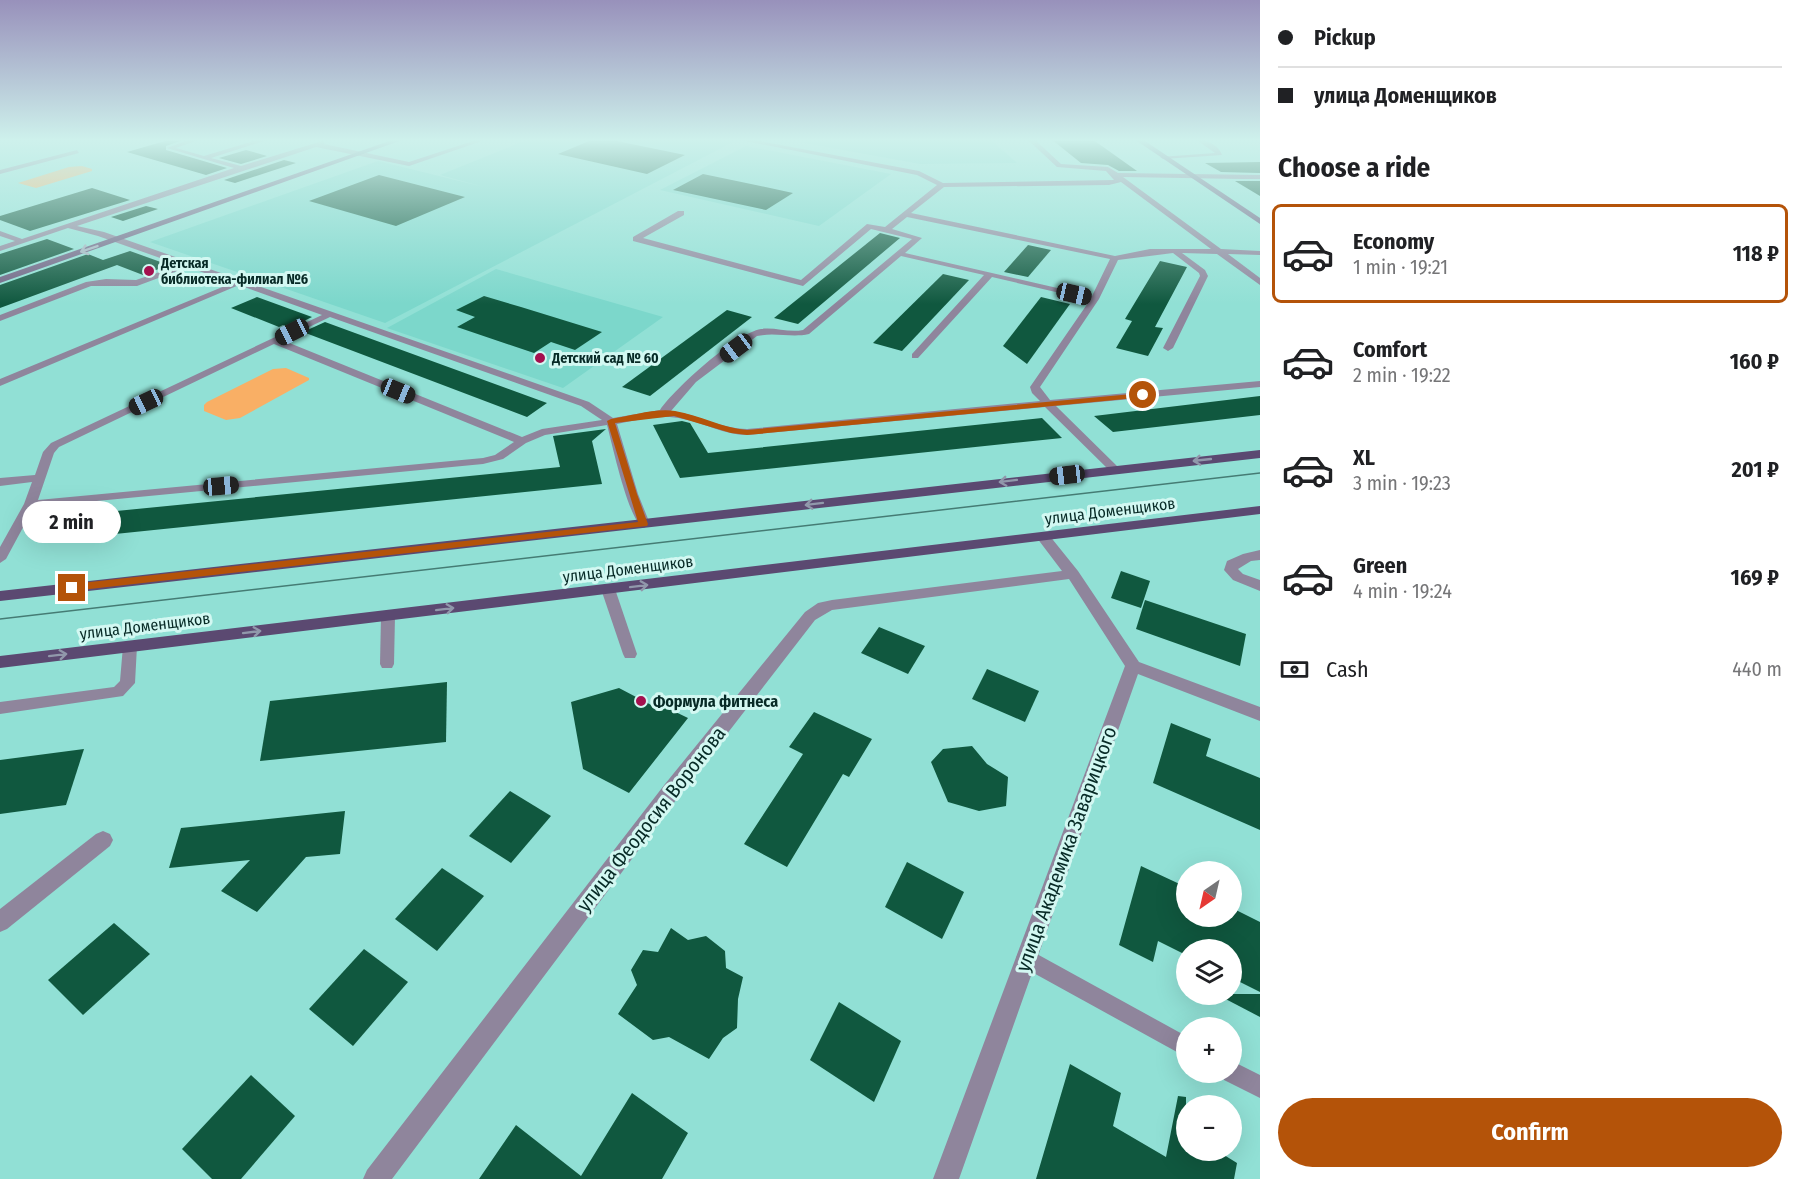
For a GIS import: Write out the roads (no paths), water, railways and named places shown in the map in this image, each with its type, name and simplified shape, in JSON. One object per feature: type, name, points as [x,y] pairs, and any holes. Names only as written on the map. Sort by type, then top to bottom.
[{"type":"main road","points":[[0,596],[1260,454]]},
{"type":"main road","name":"улица Доменщиков","points":[[0,662],[1044,538],[1260,510]]},
{"type":"street","points":[[0,280],[245,194]]},
{"type":"street","points":[[1218,194],[1260,222]]},
{"type":"street","points":[[1044,538],[1073,574],[1133,666],[1260,714]]},
{"type":"street","points":[[1260,555],[1238,560],[1232,564],[1232,570],[1239,577],[1260,586]]},
{"type":"street","name":"улица Феодосия Воронова","points":[[376,1179],[665,800],[816,611],[832,605],[1073,574]]},
{"type":"street","name":"улица Академика Заварицкого","points":[[946,1179],[1133,666]]},
{"type":"street","points":[[0,922],[103,840]]},
{"type":"lane","points":[[0,249],[163,194]]},
{"type":"lane","points":[[886,230],[930,194]]},
{"type":"lane","points":[[1141,194],[1260,282]]},
{"type":"lane","points":[[664,413],[671,400],[682,388],[754,334],[806,332],[918,238],[870,226],[803,283],[636,239],[681,213]]},
{"type":"lane","points":[[905,214],[1115,258],[1141,253],[1260,253]]},
{"type":"lane","points":[[68,226],[117,239],[585,404],[611,421],[632,494],[644,524]]},
{"type":"lane","points":[[0,233],[23,242]]},
{"type":"lane","points":[[1168,348],[1204,276],[1176,252]]},
{"type":"lane","points":[[901,254],[1095,299]]},
{"type":"lane","points":[[1114,469],[1035,390],[1036,384],[1095,299],[1115,258]]},
{"type":"lane","points":[[0,318],[89,284],[137,283],[188,265]]},
{"type":"lane","points":[[915,356],[990,274]]},
{"type":"lane","points":[[0,383],[238,283]]},
{"type":"lane","points":[[0,559],[30,504],[49,452],[55,445],[328,315]]},
{"type":"lane","points":[[275,341],[522,441]]},
{"type":"lane","points":[[30,504],[483,461],[499,457],[522,441],[542,432],[664,413],[686,416],[734,432],[747,432],[1260,384]]},
{"type":"lane","points":[[0,482],[38,478]]},
{"type":"lane","points":[[608,590],[630,654]]},
{"type":"lane","points":[[387,664],[388,616]]},
{"type":"lane","points":[[0,708],[118,692],[127,683],[130,646]]},
{"type":"lane","points":[[1026,958],[1176,1041]]},
{"type":"lane","points":[[1242,1077],[1260,1087]]},
{"type":"tram line","points":[[0,619],[1260,473]]},
{"type":"place","name":"Детская библиотека-филиал №6","points":[[149,271]]},
{"type":"place","name":"Детский сад № 60","points":[[540,358]]},
{"type":"place","name":"Формула фитнеса","points":[[641,701]]}]
